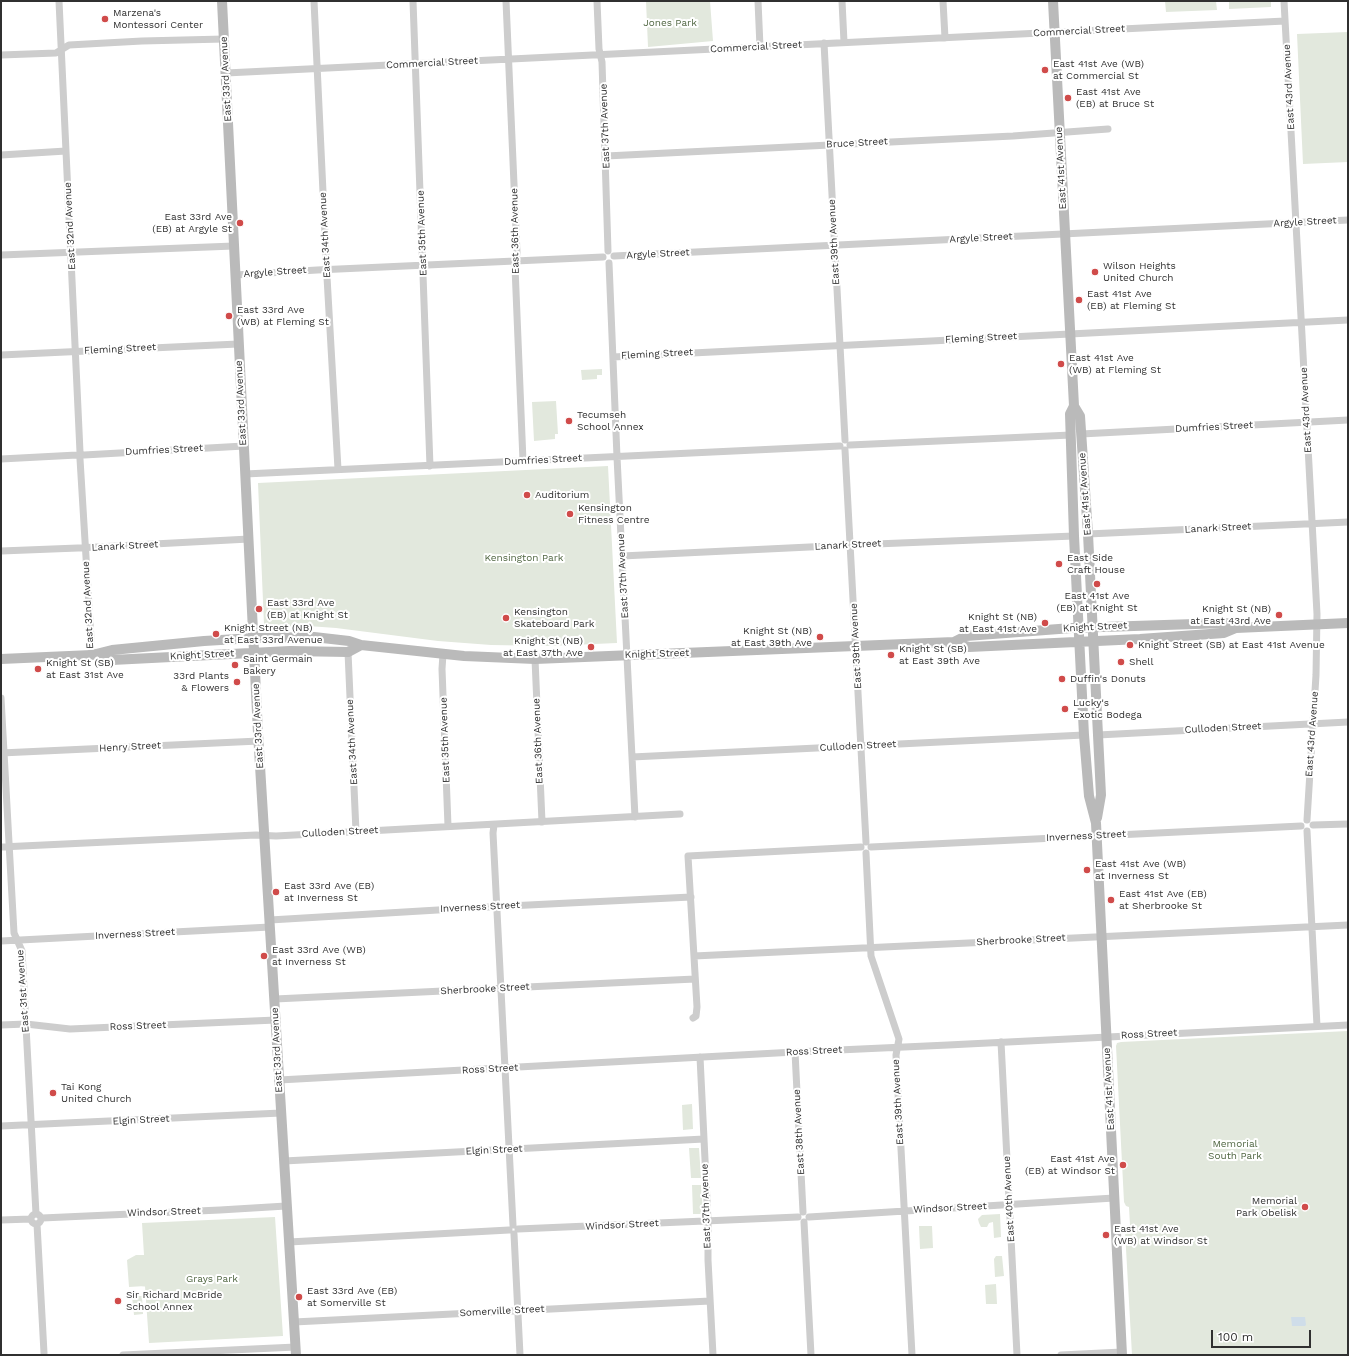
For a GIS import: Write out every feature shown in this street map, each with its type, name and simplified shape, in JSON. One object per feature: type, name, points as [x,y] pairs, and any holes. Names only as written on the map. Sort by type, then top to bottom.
[{"type":"main road","name":"East 33rd Avenue","points":[[222,1],[238,344],[264,835],[275,999],[288,1242],[296,1351]]},
{"type":"main road","name":"East 41st Avenue","points":[[1053,1],[1074,406],[1080,416],[1076,435],[1074,536],[1084,735],[1090,796],[1096,823],[1097,836],[1122,1353]]},
{"type":"main road","name":"East 41st Avenue","points":[[1076,435],[1088,534],[1094,641],[1101,795],[1096,823]]},
{"type":"main road","name":"Knight Street","points":[[954,642],[966,636],[1079,628],[1226,623],[1236,628]]},
{"type":"main road","name":"Knight Street","points":[[1,659],[92,654],[112,650],[254,638],[314,637],[349,641],[361,645],[443,654],[488,658],[535,659],[954,642],[969,647],[1140,639],[1224,633],[1236,628],[1348,623]]},
{"type":"main road","name":"Knight Street","points":[[92,654],[112,660],[254,652],[348,652],[361,645]]},
{"type":"street","name":"East 32nd Avenue","points":[[59,1],[75,351],[92,654]]},
{"type":"street","name":"East 34th Avenue","points":[[314,1],[326,269],[338,469]]},
{"type":"street","name":"East 35th Avenue","points":[[413,1],[430,466]]},
{"type":"street","name":"East 36th Avenue","points":[[506,1],[517,253],[515,267],[523,461]]},
{"type":"street","name":"East 37th Avenue","points":[[597,1],[599,49],[602,62],[611,254]]},
{"type":"street","points":[[758,1],[760,47]]},
{"type":"street","points":[[842,1],[844,42]]},
{"type":"street","points":[[943,1],[945,38]]},
{"type":"street","name":"East 43rd Avenue","points":[[1284,1],[1317,624],[1310,823]]},
{"type":"street","name":"Commercial Street","points":[[226,73],[844,42],[1285,22]]},
{"type":"street","points":[[1,55],[56,53],[69,45],[224,39]]},
{"type":"street","name":"East 39th Avenue","points":[[824,43],[851,545],[870,948],[871,956],[899,1039],[896,1055],[912,1355]]},
{"type":"street","name":"Bruce Street","points":[[606,156],[1060,133],[1108,129]]},
{"type":"street","points":[[1,155],[66,152]]},
{"type":"street","name":"Argyle Street","points":[[611,254],[835,245],[1348,220]]},
{"type":"street","points":[[1,255],[234,246]]},
{"type":"street","points":[[604,253],[611,254],[614,260],[605,262],[603,257],[604,253]]},
{"type":"street","name":"Argyle Street","points":[[235,275],[326,269],[603,257]]},
{"type":"street","name":"East 37th Avenue","points":[[609,262],[635,817]]},
{"type":"street","name":"Fleming Street","points":[[613,356],[1348,320]]},
{"type":"street","name":"Fleming Street","points":[[1,355],[238,344]]},
{"type":"street","name":"Dumfries Street","points":[[245,474],[1076,435],[1348,420]]},
{"type":"street","name":"Dumfries Street","points":[[1,459],[244,446]]},
{"type":"street","name":"Lanark Street","points":[[1088,534],[1348,522]]},
{"type":"street","name":"Lanark Street","points":[[622,556],[1074,536]]},
{"type":"street","name":"Lanark Street","points":[[1,551],[249,539]]},
{"type":"street","name":"East 34th Avenue","points":[[348,652],[356,832]]},
{"type":"street","name":"East 35th Avenue","points":[[443,654],[442,669],[448,826]]},
{"type":"street","name":"East 36th Avenue","points":[[535,659],[542,822]]},
{"type":"street","name":"East 31st Avenue","points":[[1,698],[2,753],[14,933],[21,949],[26,1024],[44,1354]]},
{"type":"street","name":"Culloden Street","points":[[1098,734],[1348,722]]},
{"type":"street","name":"Culloden Street","points":[[632,757],[1084,735]]},
{"type":"street","name":"Henry Street","points":[[2,753],[259,741]]},
{"type":"street","name":"Culloden Street","points":[[1,847],[256,835],[356,832],[680,814]]},
{"type":"street","points":[[1317,1026],[1312,927],[1304,828],[1311,830],[1310,823],[1348,824]]},
{"type":"street","points":[[494,825],[493,833],[520,1355]]},
{"type":"street","name":"Inverness Street","points":[[1,941],[497,906],[691,897],[688,856],[1097,836],[1304,828]]},
{"type":"street","points":[[691,897],[696,1011],[696,1016],[693,1018]]},
{"type":"street","name":"Sherbrooke Street","points":[[694,956],[1348,925]]},
{"type":"street","name":"Sherbrooke Street","points":[[275,999],[695,980]]},
{"type":"street","name":"Ross Street","points":[[1,1025],[26,1024],[70,1029],[276,1020]]},
{"type":"street","name":"Ross Street","points":[[279,1080],[795,1052],[1348,1025]]},
{"type":"street","name":"East 40th Avenue","points":[[1001,1042],[1017,1355]]},
{"type":"street","name":"East 38th Avenue","points":[[795,1052],[811,1355]]},
{"type":"street","name":"East 37th Avenue","points":[[700,1057],[713,1355]]},
{"type":"street","name":"Elgin Street","points":[[1,1126],[281,1113]]},
{"type":"street","name":"Elgin Street","points":[[284,1161],[704,1139]]},
{"type":"street","name":"Windsor Street","points":[[288,1242],[514,1230],[754,1220],[1114,1198]]},
{"type":"street","name":"Windsor Street","points":[[1,1220],[286,1206]]},
{"type":"street","name":"Somerville Street","points":[[294,1322],[710,1301]]},
{"type":"street","points":[[122,1355],[296,1351]]},
{"type":"street","points":[[1061,1355],[1122,1353]]},
{"type":"green space","name":"Jones Park","points":[[646,1],[710,1],[713,41],[648,47]]},
{"type":"green space","points":[[1165,1],[1216,1],[1217,10],[1166,12]]},
{"type":"green space","points":[[1229,1],[1271,1],[1271,7],[1229,9]]},
{"type":"green space","points":[[1348,32],[1348,162],[1303,164],[1297,34]]},
{"type":"green space","points":[[602,369],[602,375],[597,375],[597,379],[582,380],[581,370]]},
{"type":"green space","points":[[556,401],[558,434],[555,434],[555,439],[534,441],[532,402]]},
{"type":"green space","name":"Kensington Park","points":[[608,466],[617,643],[549,646],[491,645],[438,641],[336,628],[308,626],[266,627],[264,625],[258,483]]},
{"type":"green space","name":"Memorial South Park","points":[[1348,1031],[1348,1355],[1132,1355],[1125,1231],[1130,1225],[1129,1207],[1126,1206],[1124,1202],[1117,1043]]},
{"type":"green space","points":[[692,1104],[693,1129],[683,1130],[682,1105]]},
{"type":"green space","points":[[689,1148],[699,1148],[701,1178],[691,1178]]},
{"type":"green space","points":[[692,1185],[701,1185],[703,1212],[701,1214],[693,1214]]},
{"type":"green space","points":[[1000,1214],[1001,1237],[994,1238],[993,1222],[989,1223],[987,1227],[981,1227],[978,1219],[982,1215]]},
{"type":"green space","name":"Grays Park","points":[[275,1217],[283,1336],[149,1343],[145,1286],[129,1287],[127,1260],[136,1255],[144,1255],[142,1223]]},
{"type":"green space","points":[[919,1226],[932,1226],[933,1248],[920,1249]]},
{"type":"green space","points":[[996,1256],[1002,1256],[1004,1276],[995,1277],[994,1259]]},
{"type":"green space","points":[[996,1284],[997,1304],[986,1304],[985,1285]]},
{"type":"green space","points":[[132,1296],[142,1296],[143,1314],[134,1315]]},
{"type":"shaded area","points":[[1291,1317],[1305,1317],[1306,1325],[1292,1326]]},
{"type":"place","name":"Marzena's Montessori Center","points":[[105,19]]},
{"type":"place","name":"East 41st Ave (WB) at Commercial St","points":[[1045,70]]},
{"type":"place","name":"East 41st Ave (EB) at Bruce St","points":[[1068,98]]},
{"type":"place","name":"East 33rd Ave (EB) at Argyle St","points":[[240,223]]},
{"type":"place","name":"Wilson Heights United Church","points":[[1095,272]]},
{"type":"place","name":"East 41st Ave (EB) at Fleming St","points":[[1079,300]]},
{"type":"place","name":"East 33rd Ave (WB) at Fleming St","points":[[229,316]]},
{"type":"place","name":"East 41st Ave (WB) at Fleming St","points":[[1061,364]]},
{"type":"place","name":"Tecumseh School Annex","points":[[569,421]]},
{"type":"place","name":"Auditorium","points":[[527,495]]},
{"type":"place","name":"Kensington Fitness Centre","points":[[570,514]]},
{"type":"place","name":"East Side Craft House","points":[[1059,564]]},
{"type":"place","name":"East 41st Ave (EB) at Knight St","points":[[1097,584]]},
{"type":"place","name":"East 33rd Ave (EB) at Knight St","points":[[259,609]]},
{"type":"place","name":"Knight St (NB) at East 43rd Ave","points":[[1279,615]]},
{"type":"place","name":"Kensington Skateboard Park","points":[[506,618]]},
{"type":"place","name":"Knight St (NB) at East 41st Ave","points":[[1045,623]]},
{"type":"place","name":"Knight Street (NB) at East 33rd Avenue","points":[[216,634]]},
{"type":"place","name":"Knight St (NB) at East 39th Ave","points":[[820,637]]},
{"type":"place","name":"Knight Street (SB) at East 41st Avenue","points":[[1130,645]]},
{"type":"place","name":"Knight St (NB) at East 37th Ave","points":[[591,647]]},
{"type":"place","name":"Knight St (SB) at East 39th Ave","points":[[891,655]]},
{"type":"place","name":"Shell","points":[[1121,662]]},
{"type":"place","name":"Saint Germain Bakery","points":[[235,665]]},
{"type":"place","name":"Knight St (SB) at East 31st Ave","points":[[38,669]]},
{"type":"place","name":"Duffin's Donuts","points":[[1062,679]]},
{"type":"place","name":"33rd Plants & Flowers","points":[[237,682]]},
{"type":"place","name":"Lucky's Exotic Bodega","points":[[1065,709]]},
{"type":"place","name":"East 41st Ave (WB) at Inverness St","points":[[1087,870]]},
{"type":"place","name":"East 33rd Ave (EB) at Inverness St","points":[[276,892]]},
{"type":"place","name":"East 41st Ave (EB) at Sherbrooke St","points":[[1111,900]]},
{"type":"place","name":"East 33rd Ave (WB) at Inverness St","points":[[264,956]]},
{"type":"place","name":"Tai Kong United Church","points":[[53,1093]]},
{"type":"place","name":"East 41st Ave (EB) at Windsor St","points":[[1123,1165]]},
{"type":"place","name":"Memorial Park Obelisk","points":[[1305,1207]]},
{"type":"place","name":"East 41st Ave (WB) at Windsor St","points":[[1106,1235]]},
{"type":"place","name":"East 33rd Ave (EB) at Somerville St","points":[[299,1297]]},
{"type":"place","name":"Sir Richard McBride School Annex","points":[[118,1301]]}]
